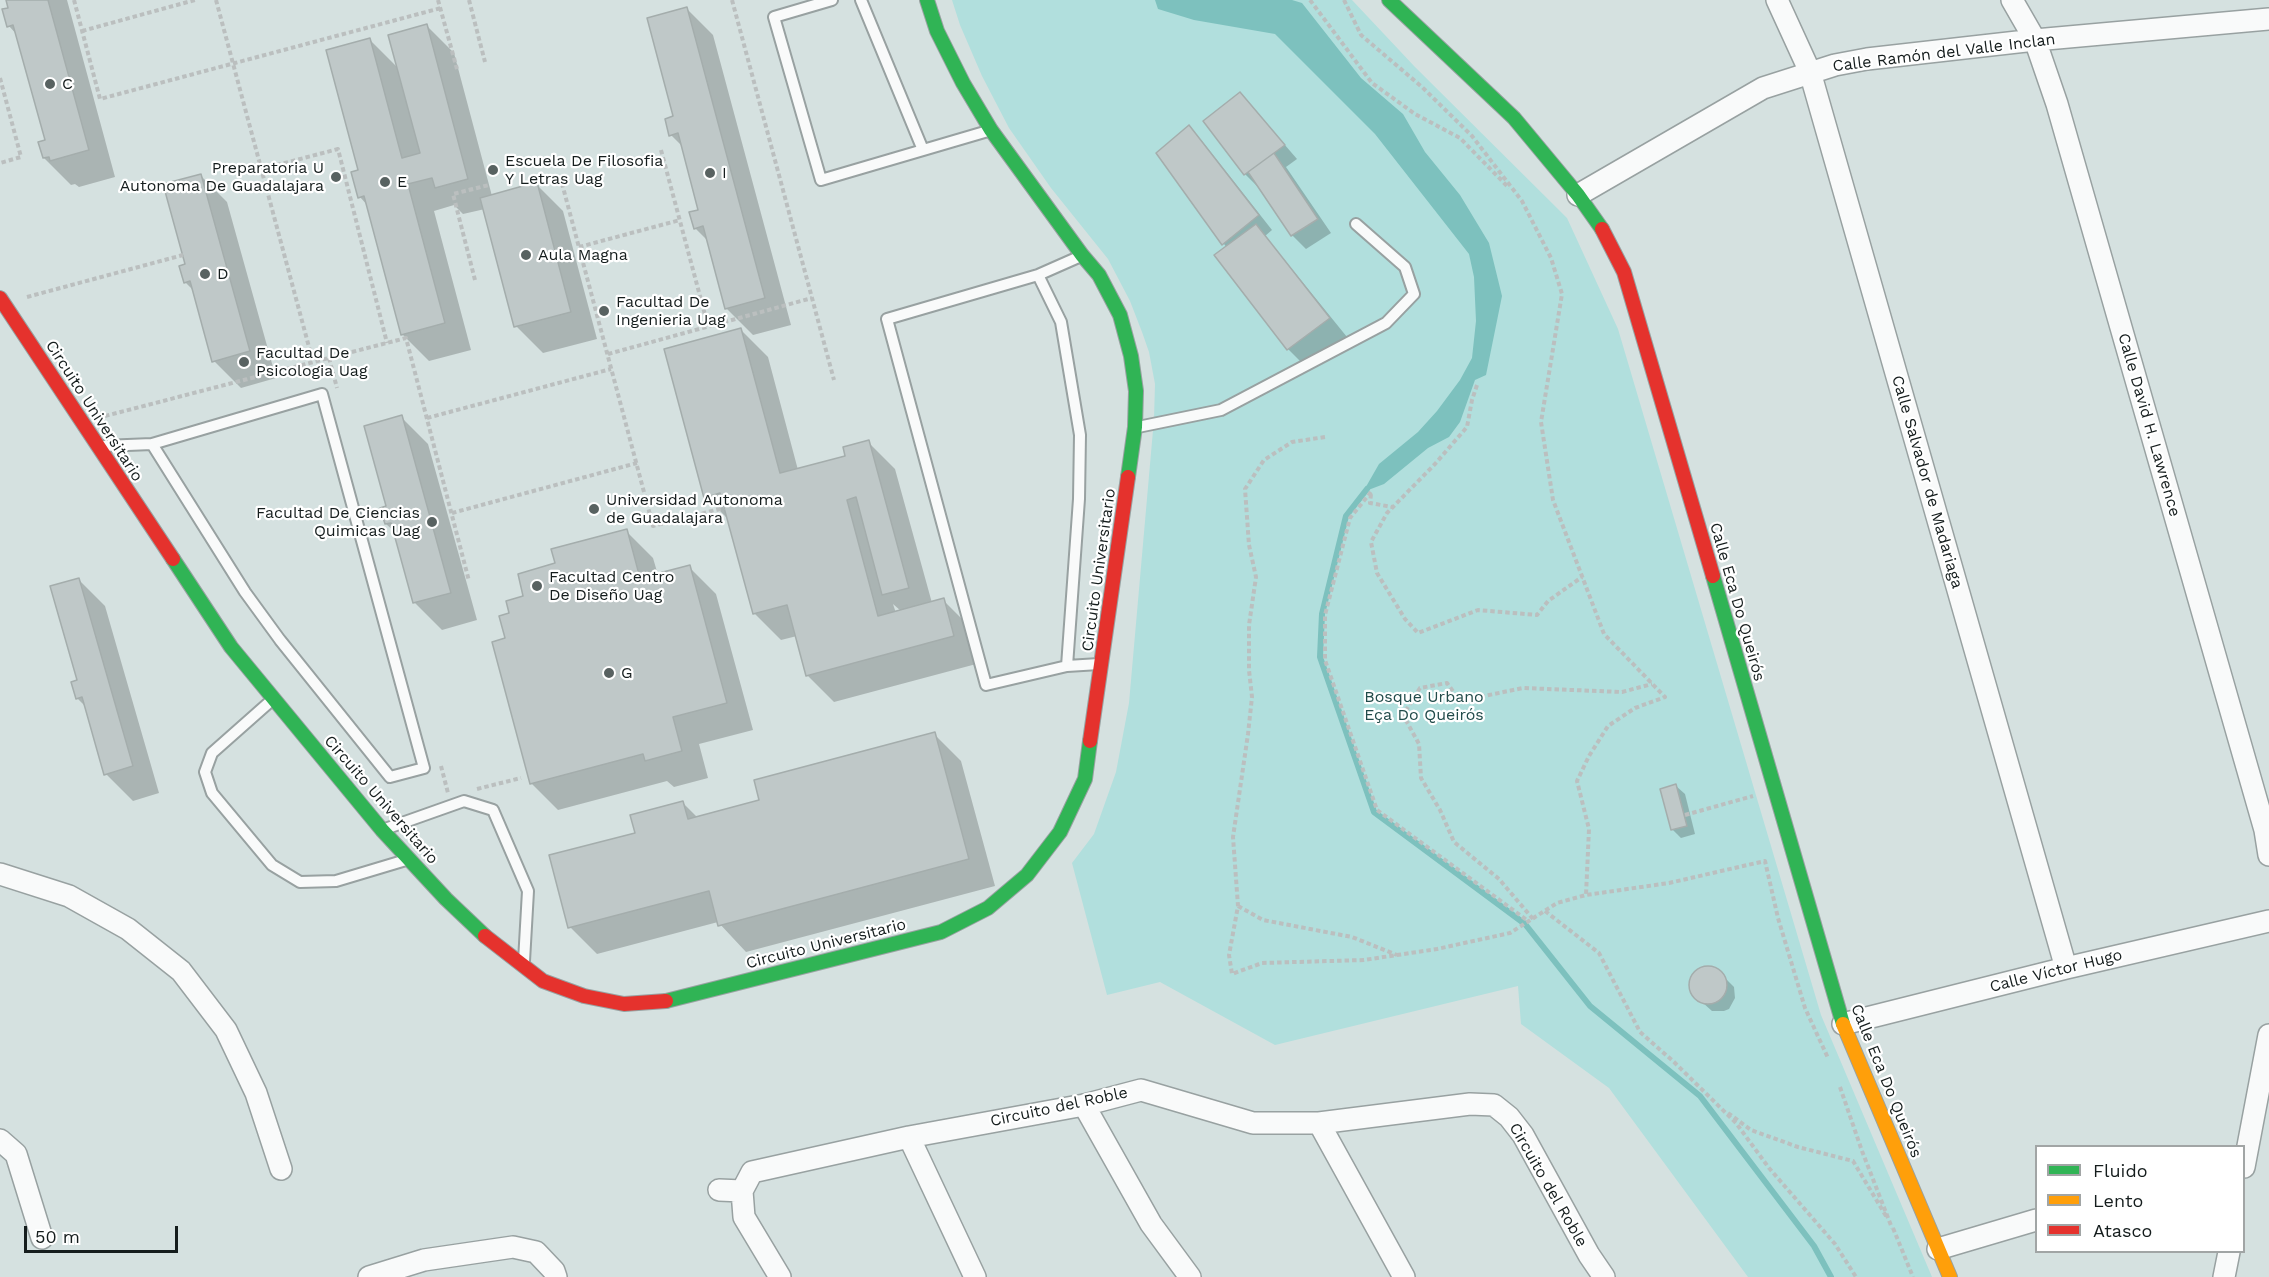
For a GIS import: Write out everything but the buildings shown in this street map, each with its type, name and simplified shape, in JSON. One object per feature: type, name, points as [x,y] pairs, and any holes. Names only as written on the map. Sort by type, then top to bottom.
[{"type":"street","name":"Circuito Universitario","points":[[0,298],[231,647],[382,830],[409,859],[494,944],[543,981],[584,996],[624,1005],[675,1000],[941,932],[988,908],[1027,875],[1060,832],[1085,779],[1103,664],[1134,428],[1136,391],[1131,356],[1120,315],[1099,275],[991,130],[937,31],[927,0]]},
{"type":"street","name":"Calle Eca Do Queirós","points":[[1389,0],[1514,118],[1578,195],[1602,229],[1624,273],[1843,1024],[1950,1277]]},
{"type":"street","name":"Calle Salvador de Madariaga","points":[[1778,0],[1810,72],[2066,968]]},
{"type":"street","name":"Calle David H. Lawrence","points":[[2012,0],[2035,40],[2070,150],[2265,830],[2269,855]]},
{"type":"street","name":"Calle Ramón del Valle Inclan","points":[[1578,195],[1746,97],[1774,84],[1810,72],[1867,59],[2035,40],[2269,19]]},
{"type":"street","points":[[0,874],[69,896],[128,929],[181,971],[226,1030],[256,1093],[281,1169]]},
{"type":"street","points":[[0,891],[30,884]]},
{"type":"street","name":"Calle Víctor Hugo","points":[[1843,1024],[2066,968],[2269,921]]},
{"type":"street","points":[[2245,1157],[2269,1035]]},
{"type":"street","name":"Circuito del Roble","points":[[742,1191],[752,1172],[909,1137],[1084,1105],[1141,1090],[1253,1123],[1319,1123],[1470,1104],[1494,1105],[1509,1117],[1523,1135],[1589,1255],[1604,1277]]},
{"type":"street","points":[[1084,1105],[1150,1224],[1190,1277]]},
{"type":"street","points":[[1319,1123],[1404,1277]]},
{"type":"street","points":[[909,1137],[975,1277]]},
{"type":"street","points":[[0,1140],[42,1238]]},
{"type":"street","points":[[719,1190],[742,1191],[744,1217],[780,1277]]},
{"type":"street","points":[[1938,1249],[2035,1221]]},
{"type":"street","points":[[369,1277],[424,1260],[513,1247],[536,1252],[554,1271],[556,1277]]},
{"type":"street","points":[[2224,1277],[2229,1253]]},
{"type":"street","points":[[424,1260],[438,1277]]},
{"type":"lane","points":[[832,0],[774,17],[821,180],[991,130]]},
{"type":"lane","points":[[861,0],[923,150]]},
{"type":"lane","points":[[1134,428],[1221,410],[1386,323],[1414,294],[1405,267],[1356,224]]},
{"type":"lane","points":[[1082,255],[1038,275],[887,319],[986,685],[1066,666],[1103,664]]},
{"type":"lane","points":[[1038,275],[1061,322],[1080,435],[1078,509],[1066,666]]},
{"type":"lane","points":[[98,446],[152,444],[322,394],[424,768],[390,777],[245,592],[152,444]]},
{"type":"lane","points":[[273,699],[212,753],[205,772],[212,793],[272,865],[300,882],[336,881],[409,859]]},
{"type":"lane","points":[[382,830],[464,801],[493,810],[528,891],[524,966]]},
{"type":"path","points":[[74,0],[100,99],[441,8]]},
{"type":"path","points":[[82,31],[195,0]]},
{"type":"path","points":[[216,0],[313,362]]},
{"type":"path","points":[[438,0],[457,69]]},
{"type":"path","points":[[469,0],[485,62]]},
{"type":"path","points":[[732,0],[834,380]]},
{"type":"path","points":[[1310,0],[1372,83],[1415,114],[1460,138],[1522,201]]},
{"type":"path","points":[[1344,0],[1361,35],[1422,87],[1472,136],[1522,201],[1551,258],[1562,294],[1541,422],[1553,500],[1604,634],[1665,697],[1635,708],[1608,726],[1589,756],[1577,781],[1589,830],[1586,895]]},
{"type":"path","points":[[0,78],[21,157],[0,163]]},
{"type":"path","points":[[262,169],[338,149],[387,342]]},
{"type":"path","points":[[661,150],[708,326]]},
{"type":"path","points":[[560,176],[653,526],[724,508]]},
{"type":"path","points":[[475,279],[453,194],[489,185]]},
{"type":"path","points":[[579,247],[680,220]]},
{"type":"path","points":[[23,298],[183,255]]},
{"type":"path","points":[[608,354],[812,298]]},
{"type":"path","points":[[427,418],[612,369]]},
{"type":"path","points":[[1477,385],[1467,426],[1435,464],[1386,513],[1371,542],[1377,573],[1405,619],[1418,633],[1478,610],[1537,615],[1548,601],[1582,577]]},
{"type":"path","points":[[1325,437],[1292,442],[1264,460],[1245,489],[1249,545],[1256,577],[1250,625],[1249,670],[1252,697],[1233,837],[1238,906],[1229,955],[1232,974],[1262,963],[1364,960],[1437,949],[1510,933],[1557,903],[1586,895],[1669,883],[1765,861]]},
{"type":"path","points":[[452,513],[637,463]]},
{"type":"path","points":[[1393,507],[1370,503],[1371,492],[1350,518],[1325,615],[1325,660],[1377,810],[1528,922]]},
{"type":"path","points":[[1533,919],[1499,879],[1454,842],[1440,810],[1421,778],[1419,744],[1403,715],[1420,688],[1447,683],[1460,701],[1523,687],[1622,692],[1652,684]]},
{"type":"path","points":[[1685,815],[1774,789]]},
{"type":"path","points":[[1238,906],[1263,920],[1352,937],[1397,955]]},
{"type":"path","points":[[1545,911],[1599,953],[1640,1032],[1736,1123],[1769,1168],[1835,1244],[1856,1277]]},
{"type":"path","points":[[1718,1105],[1751,1130],[1798,1147],[1853,1161],[1892,1228],[1913,1277]]},
{"type":"green space","name":"Bosque Urbano Eça Do Queirós","points":[[952,0],[1352,0],[1415,67],[1567,218],[1618,329],[1821,1015],[1932,1277],[1748,1277],[1609,1088],[1521,1024],[1518,986],[1275,1045],[1160,982],[1107,995],[1072,863],[1094,834],[1116,772],[1129,703],[1154,419],[1155,384],[1149,352],[1142,332],[1130,301],[1108,259],[1051,188],[1009,128],[982,76]]},
{"type":"shaded area","points":[[1155,0],[1292,0],[1302,3],[1361,78],[1403,114],[1425,152],[1460,195],[1489,243],[1502,296],[1486,375],[1475,380],[1460,422],[1449,437],[1428,448],[1384,484],[1363,492],[1379,464],[1418,432],[1437,411],[1460,380],[1472,358],[1476,321],[1474,277],[1469,254],[1375,134],[1275,34],[1194,20],[1158,9]]},
{"type":"waterway","points":[[1367,489],[1346,516],[1322,614],[1320,657],[1374,812],[1525,924],[1590,1006],[1700,1096],[1814,1246],[1831,1277]]},
{"type":"traffic: fast","points":[[927,0],[937,31],[963,83],[991,130],[1099,275],[1120,315],[1131,356],[1136,391],[1135,427],[1128,477]]},
{"type":"traffic: fast","points":[[1389,0],[1514,118],[1578,195],[1602,229]]},
{"type":"traffic: fast","points":[[173,559],[231,647],[382,830],[446,899],[485,936]]},
{"type":"traffic: fast","points":[[1713,576],[1843,1024]]},
{"type":"traffic: fast","points":[[666,1001],[941,932],[988,908],[1027,875],[1060,832],[1085,779],[1090,741]]},
{"type":"traffic: slow","points":[[1843,1024],[1950,1277]]},
{"type":"traffic: jam","points":[[1602,229],[1624,272],[1713,576]]},
{"type":"traffic: jam","points":[[0,298],[173,559]]},
{"type":"traffic: jam","points":[[1090,741],[1128,477]]},
{"type":"traffic: jam","points":[[485,936],[543,981],[584,996],[624,1004],[666,1001]]},
{"type":"place","name":"C","points":[[50,84]]},
{"type":"place","name":"Escuela De Filosofia Y Letras Uag","points":[[493,170]]},
{"type":"place","name":"I","points":[[710,173]]},
{"type":"place","name":"Preparatoria U Autonoma De Guadalajara","points":[[336,177]]},
{"type":"place","name":"E","points":[[385,182]]},
{"type":"place","name":"Aula Magna","points":[[526,255]]},
{"type":"place","name":"D","points":[[205,274]]},
{"type":"place","name":"Facultad De Ingenieria Uag","points":[[604,311]]},
{"type":"place","name":"Facultad De Psicologia Uag","points":[[244,362]]},
{"type":"place","name":"Universidad Autonoma de Guadalajara","points":[[594,509]]},
{"type":"place","name":"Facultad De Ciencias Quimicas Uag","points":[[432,522]]},
{"type":"place","name":"Facultad Centro De Diseño Uag","points":[[537,586]]},
{"type":"place","name":"G","points":[[609,673]]}]
